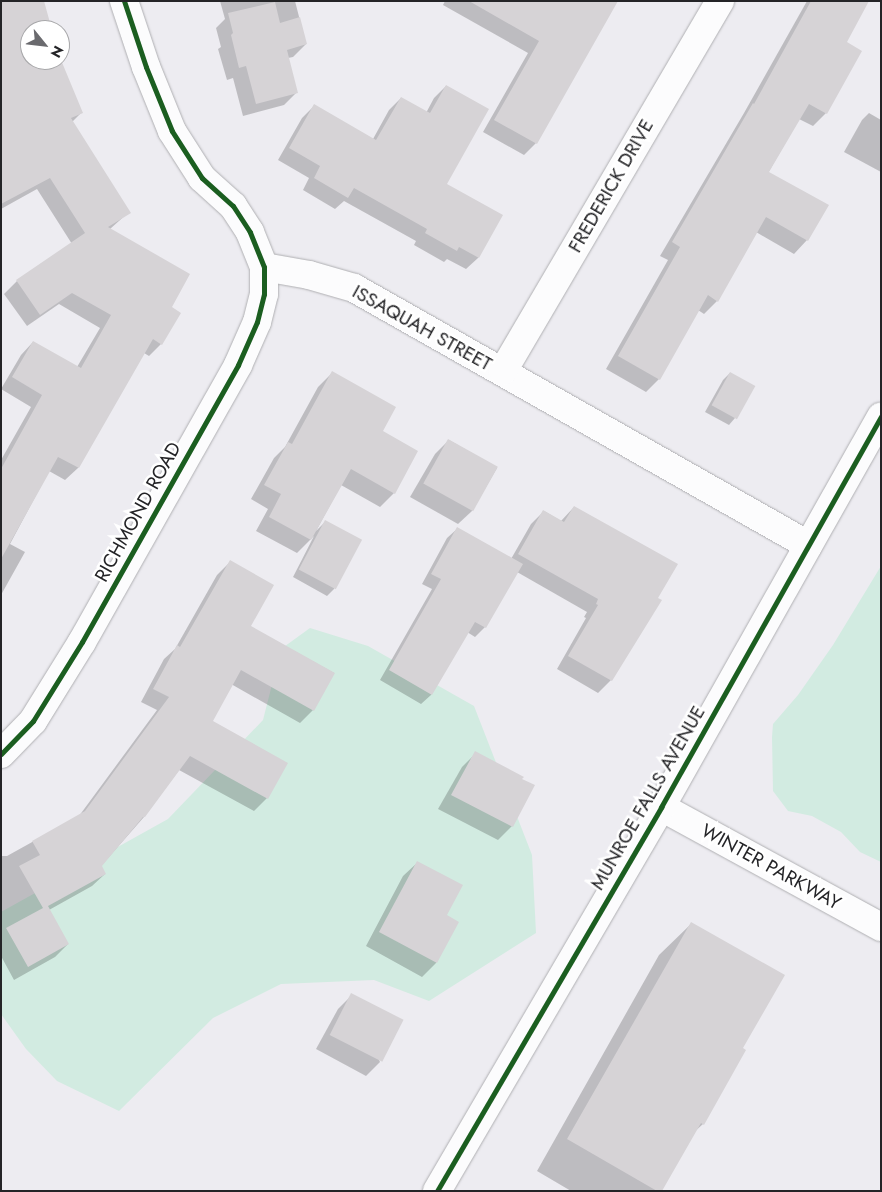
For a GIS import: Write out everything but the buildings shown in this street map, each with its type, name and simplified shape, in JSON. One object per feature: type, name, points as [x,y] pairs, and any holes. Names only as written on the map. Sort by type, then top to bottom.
[{"type":"street","points":[[124,1],[146,67],[172,131],[202,178],[233,206],[250,232],[264,267]]},
{"type":"street","name":"FREDERICK DRIVE","points":[[503,371],[720,1]]},
{"type":"street","name":"ISSAQUAH STREET","points":[[264,267],[309,275],[354,288],[808,545]]},
{"type":"street","name":"RICHMOND ROAD","points":[[1,754],[33,721],[78,649],[238,365],[257,322],[264,294],[264,267]]},
{"type":"street","name":"MUNROE FALLS AVENUE","points":[[437,1191],[661,807],[881,417]]},
{"type":"street","name":"WINTER PARKWAY","points":[[661,807],[881,927]]},
{"type":"green space","points":[[881,566],[881,862],[860,852],[841,832],[812,816],[788,811],[773,791],[772,737],[773,724],[798,695],[833,645]]},
{"type":"green space","points":[[310,628],[368,646],[474,706],[532,855],[536,933],[429,1001],[374,980],[281,984],[213,1018],[119,1111],[57,1081],[26,1049],[1,1014],[1,912],[168,819],[263,720],[281,649]]},
{"type":"cycle path","points":[[1,754],[33,721],[82,642],[238,365],[257,322],[264,294],[264,267],[250,232],[233,206],[202,178],[172,131],[146,67],[124,1]]},
{"type":"cycle path","points":[[437,1191],[661,807],[881,417]]}]
